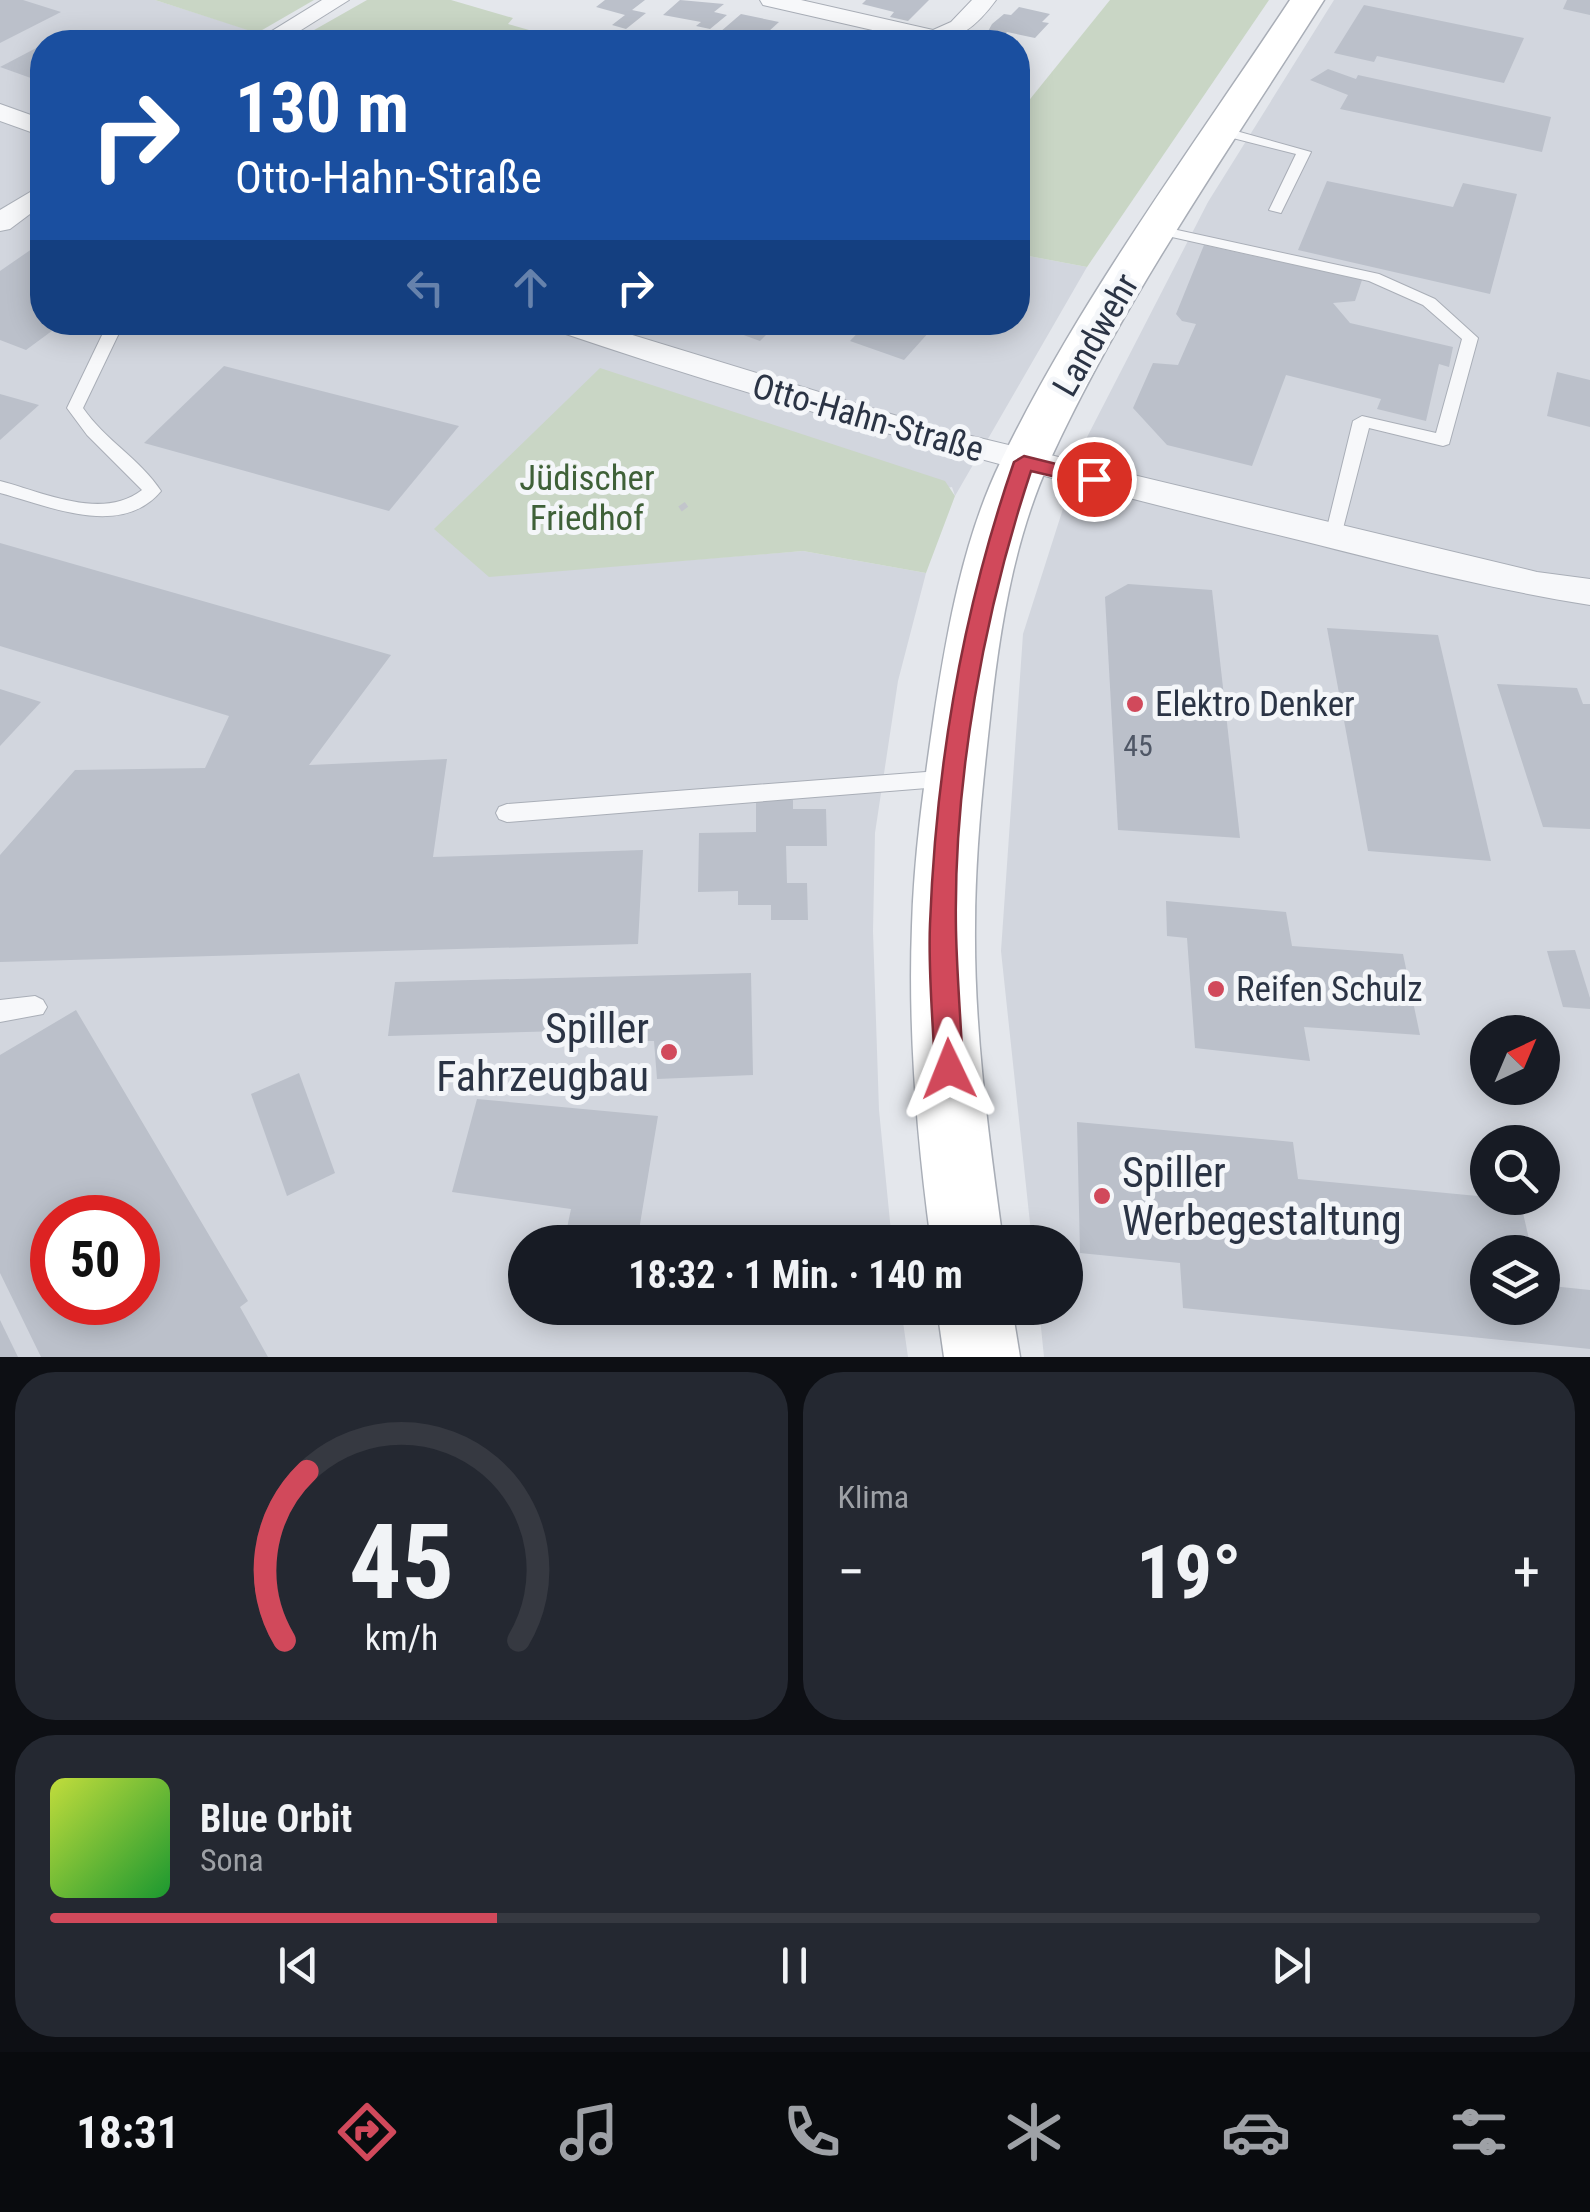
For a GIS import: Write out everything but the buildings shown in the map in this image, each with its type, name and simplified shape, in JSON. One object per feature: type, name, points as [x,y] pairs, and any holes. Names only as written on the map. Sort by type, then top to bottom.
[{"type":"main road","name":"Landwehr","points":[[965,1225],[950,1104],[943,928],[954,778],[970,656],[994,550],[1024,462],[1115,299],[1307,0]]},
{"type":"main road","points":[[977,1325],[982,1357]]},
{"type":"street","points":[[287,30],[338,0]]},
{"type":"street","points":[[771,0],[901,30]]},
{"type":"street","points":[[953,30],[985,0]]},
{"type":"street","points":[[0,112],[30,123]]},
{"type":"street","points":[[0,223],[30,202]]},
{"type":"street","name":"Otto-Hahn-Straße","points":[[594,335],[646,354],[1024,462],[1537,584],[1590,592]]},
{"type":"lane","points":[[1222,131],[1304,152],[1276,210]]},
{"type":"lane","points":[[1159,230],[1374,276],[1429,302],[1470,338],[1444,440],[1362,421],[1334,536]]},
{"type":"lane","points":[[0,487],[105,512],[140,505],[152,492],[144,478],[88,431],[75,408],[110,335]]},
{"type":"lane","points":[[507,813],[954,778]]},
{"type":"lane","points":[[0,1010],[35,1007]]},
{"type":"shaded area","points":[[0,0],[155,0],[250,30],[30,30],[30,335],[1030,335],[1030,256],[1087,267],[955,496],[952,487],[489,576],[803,551],[926,573],[898,681],[875,833],[873,931],[879,1110],[890,1225],[508,1225],[508,1325],[903,1325],[908,1357],[0,1357]]},
{"type":"shaded area","points":[[1334,0],[1590,0],[1590,1357],[1044,1357],[1041,1325],[1083,1325],[1083,1225],[1030,1225],[1001,951],[1023,634],[1084,443],[1208,202]]},
{"type":"green space","points":[[155,0],[314,0],[262,30],[248,30]]},
{"type":"green space","points":[[367,0],[451,0],[513,18],[508,24],[529,30],[314,30]]},
{"type":"green space","points":[[1110,0],[1269,0],[1087,267],[1030,256],[1030,99]]},
{"type":"green space","name":"Jüdischer Friedhof","points":[[600,368],[945,481],[955,496],[926,573],[803,551],[489,577],[434,529]]},
{"type":"place","name":"Elektro Denker","points":[[1135,704]]},
{"type":"place","name":"Reifen Schulz","points":[[1216,989]]},
{"type":"place","name":"Spiller Fahrzeugbau","points":[[669,1052]]},
{"type":"place","name":"Spiller Werbegestaltung","points":[[1102,1196]]},
{"type":"route","points":[[949,1069],[943,928],[950,810],[970,656],[994,550],[1024,462],[1094,479]]}]
